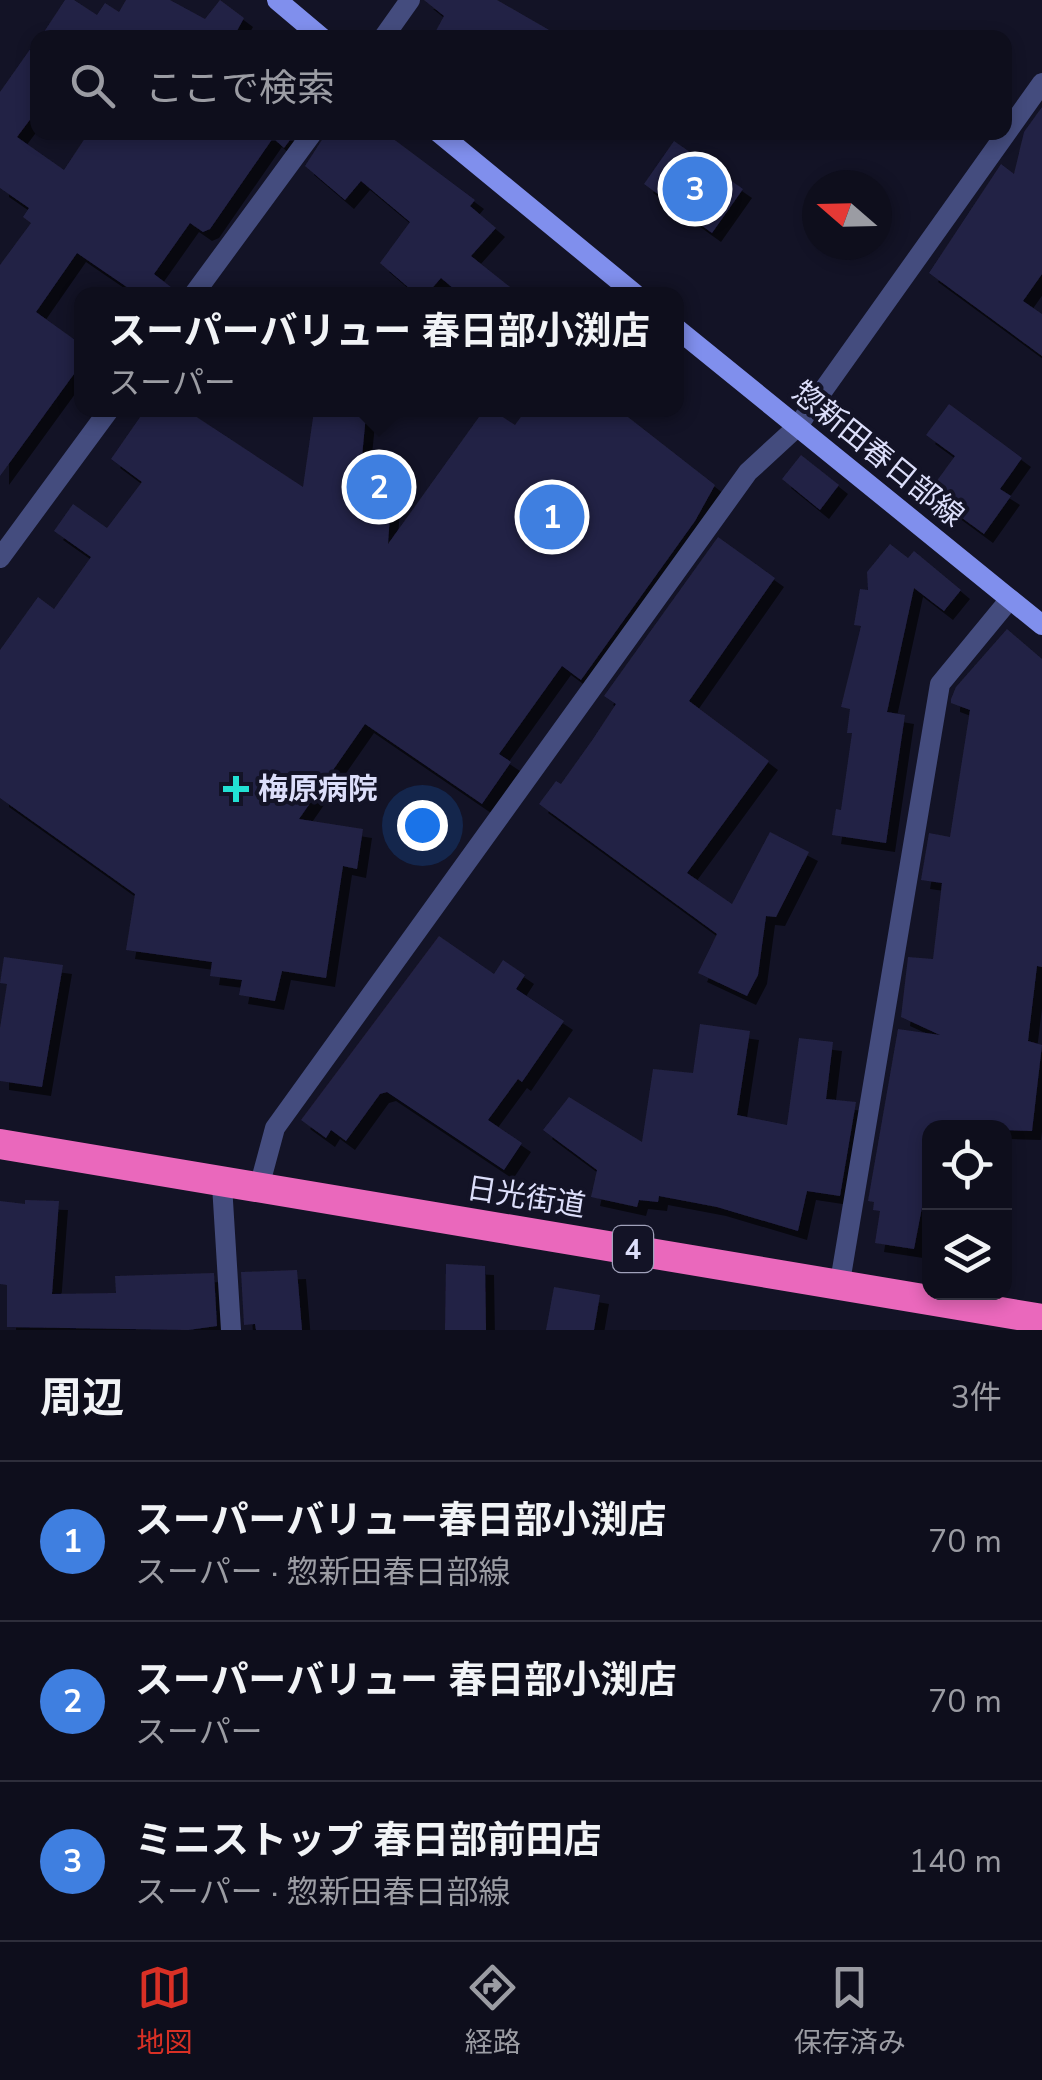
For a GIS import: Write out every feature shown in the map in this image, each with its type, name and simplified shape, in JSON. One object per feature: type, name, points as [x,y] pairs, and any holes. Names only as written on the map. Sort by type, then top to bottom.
[{"type":"highway","name":"日光街道","points":[[0,1144],[258,1191],[840,1282],[1042,1318]]},
{"type":"main road","points":[[277,0],[313,30]]},
{"type":"main road","points":[[448,140],[626,287]]},
{"type":"main road","name":"惣新田春日部線","points":[[684,335],[1042,625]]},
{"type":"street","points":[[389,30],[410,0]]},
{"type":"street","points":[[1012,126],[1042,84]]},
{"type":"street","points":[[199,287],[308,140]]},
{"type":"street","points":[[258,1191],[275,1128],[748,472],[797,427],[1002,140]]},
{"type":"street","points":[[0,558],[104,417]]},
{"type":"street","points":[[840,1282],[940,684],[1010,599]]},
{"type":"street","points":[[222,1184],[231,1330]]},
{"type":"building","points":[[65,0],[74,0],[97,15],[105,3],[119,12],[126,0],[170,0],[205,19],[220,0],[244,18],[237,30],[45,30]]},
{"type":"building","points":[[424,0],[497,0],[549,30],[436,30],[444,16]]},
{"type":"building","points":[[30,49],[30,120],[17,137],[64,170],[84,140],[272,140],[210,229],[203,232],[190,223],[154,274],[171,287],[127,287],[77,253],[36,312],[74,339],[74,374],[0,476],[0,265],[31,223],[23,217],[29,208],[0,188],[0,92]]},
{"type":"building","points":[[1042,107],[1042,274],[1023,301],[1042,314],[1042,356],[929,273],[1001,164],[1014,174],[1024,132]]},
{"type":"building","points":[[322,140],[395,140],[475,200],[470,206],[496,228],[471,256],[510,287],[452,287],[441,278],[433,287],[408,287],[380,263],[410,222],[361,181],[345,200],[305,166]]},
{"type":"building","points":[[674,141],[743,189],[712,233],[644,184]]},
{"type":"building","points":[[949,404],[1022,458],[1000,489],[1011,496],[984,534],[928,493],[955,456],[926,435]]},
{"type":"building","points":[[140,417],[197,417],[303,487],[313,417],[366,417],[361,467],[393,470],[388,544],[479,417],[503,417],[515,425],[521,417],[628,417],[715,485],[695,521],[581,680],[562,666],[499,754],[511,762],[482,804],[365,724],[299,819],[363,829],[357,869],[343,866],[326,978],[282,971],[275,1001],[239,995],[242,980],[210,976],[212,962],[126,950],[135,894],[0,798],[0,650],[38,597],[54,609],[91,557],[54,531],[73,504],[107,528],[142,482],[111,459]]},
{"type":"building","points":[[801,455],[839,485],[820,510],[782,479]]},
{"type":"building","points":[[718,537],[775,578],[689,701],[769,761],[687,873],[732,904],[770,832],[809,852],[776,917],[766,916],[758,975],[747,996],[698,973],[717,934],[539,804],[556,781],[561,784],[593,739],[616,704],[604,696]]},
{"type":"building","points":[[890,544],[908,558],[914,551],[961,590],[944,611],[914,588],[887,712],[905,715],[886,843],[832,835],[836,809],[841,810],[852,733],[847,733],[850,709],[841,707],[861,626],[854,625],[860,589],[868,590],[867,572]]},
{"type":"building","points":[[1007,629],[1042,659],[1042,967],[1037,966],[1028,1041],[1042,1045],[1032,1131],[1012,1130],[1012,1120],[922,1120],[922,1208],[914,1249],[875,1243],[880,1211],[873,1210],[874,1202],[868,1201],[898,1029],[940,1035],[901,1017],[908,957],[933,959],[942,883],[921,880],[929,833],[950,837],[970,710],[951,703],[956,687]]},
{"type":"building","points":[[439,936],[494,974],[503,960],[525,975],[516,989],[564,1021],[522,1082],[518,1079],[488,1120],[522,1143],[504,1170],[387,1092],[380,1094],[346,1141],[331,1130],[326,1138],[301,1120]]},
{"type":"building","points":[[4,957],[63,965],[42,1087],[0,1081],[0,1028],[7,984],[0,983]]},
{"type":"building","points":[[700,1024],[750,1031],[737,1115],[787,1125],[799,1038],[833,1042],[826,1099],[856,1102],[840,1196],[807,1191],[798,1231],[717,1207],[659,1196],[658,1202],[639,1200],[637,1207],[591,1197],[597,1170],[543,1130],[569,1097],[642,1142],[653,1069],[693,1073]]},
{"type":"building","points":[[25,1200],[59,1201],[52,1294],[116,1293],[115,1276],[214,1273],[217,1326],[188,1330],[7,1327],[7,1285],[0,1284],[0,1201],[25,1204]]},
{"type":"building","points":[[446,1264],[485,1266],[486,1330],[445,1330]]},
{"type":"building","points":[[297,1270],[302,1330],[256,1330],[255,1324],[244,1325],[241,1272]]},
{"type":"building","points":[[554,1287],[600,1295],[594,1330],[546,1330]]},
{"type":"place","name":"ミニストップ 春日部前田店","points":[[695,189]]},
{"type":"place","name":"スーパーバリュー 春日部小渕店","points":[[379,487]]},
{"type":"place","name":"スーパーバリュー春日部小渕店","points":[[552,517]]},
{"type":"place","name":"梅原病院","points":[[236,789]]}]
